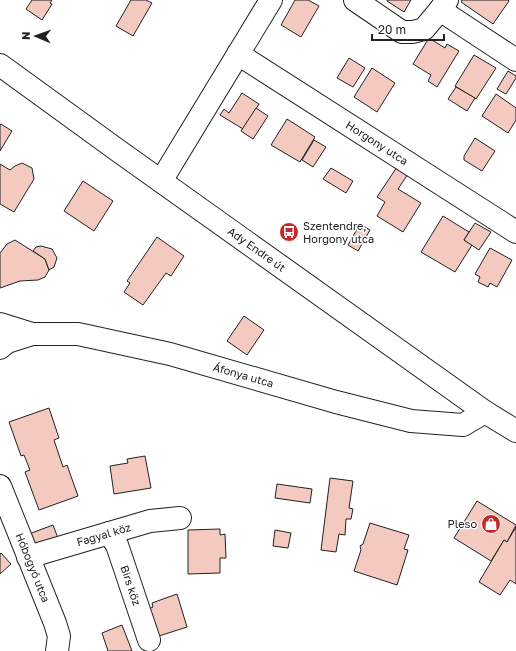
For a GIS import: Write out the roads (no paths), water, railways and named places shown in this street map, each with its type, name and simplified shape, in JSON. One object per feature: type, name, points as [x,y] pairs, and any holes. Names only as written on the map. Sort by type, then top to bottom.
[{"type":"street","points":[[161,181],[271,0]]},
{"type":"street","points":[[355,0],[402,32],[413,32],[424,29],[443,5],[516,60]]},
{"type":"street","name":"Horgony utca","points":[[238,54],[516,232]]},
{"type":"street","name":"Ady Endre út","points":[[0,65],[485,412],[516,431]]},
{"type":"street","points":[[0,324],[32,334]]},
{"type":"street","name":"Áfonya utca","points":[[0,348],[7,342],[32,334],[78,334],[170,354],[336,402],[411,421],[463,425],[485,412]]},
{"type":"street","name":"Hóbogyó utca","points":[[0,486],[56,623],[59,636],[57,651]]},
{"type":"street","name":"Fagyal köz","points":[[28,557],[150,521],[180,518]]},
{"type":"street","name":"Birs köz","points":[[109,533],[117,544],[149,640]]},
{"type":"place","name":"Szentendre, Horgony utca","points":[[289,232]]},
{"type":"place","name":"Pleso","points":[[491,524]]}]
